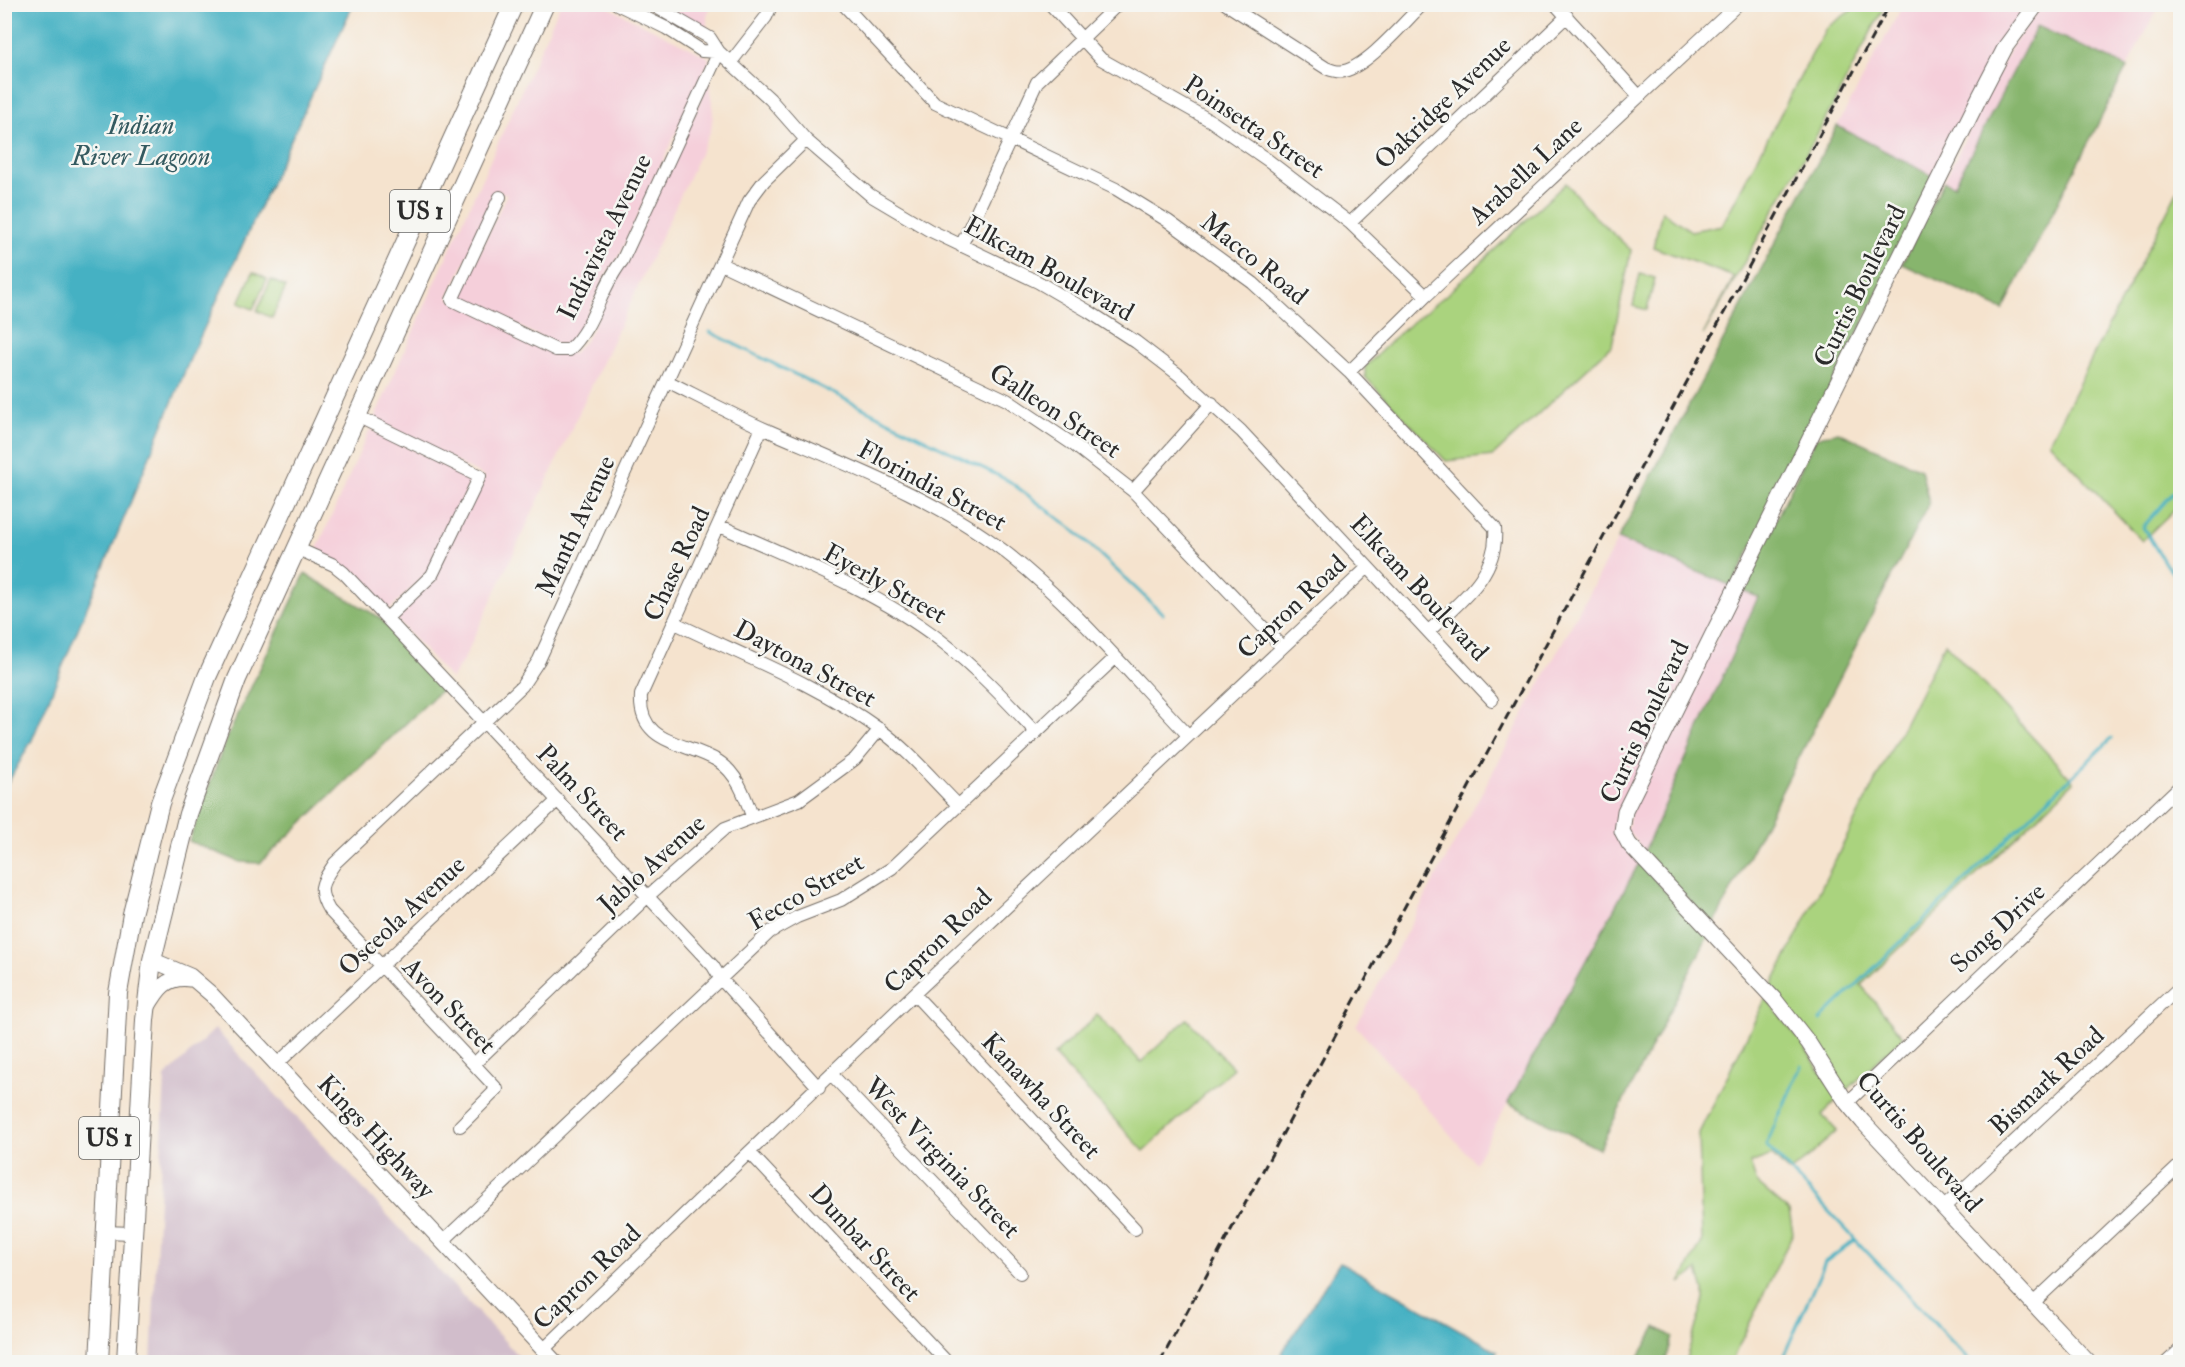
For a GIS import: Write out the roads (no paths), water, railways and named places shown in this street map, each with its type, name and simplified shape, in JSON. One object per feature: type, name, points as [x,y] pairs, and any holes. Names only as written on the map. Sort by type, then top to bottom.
[{"type":"main road","name":"US 1","points":[[99,1362],[118,993],[132,914],[160,803],[191,715],[514,4]]},
{"type":"main road","name":"US 1","points":[[126,1362],[146,1011],[152,960],[176,857],[201,771],[237,679],[545,4]]},
{"type":"main road","points":[[118,993],[134,973],[152,960],[143,951],[132,914]]},
{"type":"street","name":"Elkcam Boulevard","points":[[617,4],[666,28],[702,51],[719,52]]},
{"type":"street","name":"Elkcam Boulevard","points":[[651,4],[710,38],[719,52],[770,99],[806,140],[870,195],[904,216],[1038,282],[1088,311],[1136,342],[1212,403],[1241,431],[1492,700]]},
{"type":"street","points":[[731,62],[766,17],[772,4]]},
{"type":"street","name":"Macco Road","points":[[843,4],[935,103],[1011,137],[1116,189],[1210,249],[1278,304],[1349,372],[1495,528],[1494,552],[1477,586],[1429,631]]},
{"type":"street","name":"Poinsetta Street","points":[[1050,4],[1101,59],[1211,121],[1269,160],[1350,223],[1426,296]]},
{"type":"street","points":[[962,246],[1037,82],[1118,4]]},
{"type":"street","points":[[1226,4],[1326,68],[1344,71],[1363,60],[1423,4]]},
{"type":"street","points":[[1555,4],[1639,96]]},
{"type":"street","name":"Curtis Boulevard","points":[[2037,4],[2006,46],[1625,811],[1622,831],[1629,844],[1775,1000],[1808,1042],[1847,1103],[2088,1362]]},
{"type":"street","name":"Arabella Lane","points":[[1349,372],[1426,296],[1734,6]]},
{"type":"street","name":"Oakridge Avenue","points":[[1350,223],[1567,16]]},
{"type":"street","name":"Indiavista Avenue","points":[[500,197],[452,300],[556,350],[569,350],[582,338],[611,275],[622,261],[719,52]]},
{"type":"street","name":"Manth Avenue","points":[[321,884],[335,863],[522,686],[539,660],[750,201],[764,181],[806,140]]},
{"type":"street","name":"Galleon Street","points":[[722,264],[1007,400],[1074,445],[1133,490],[1282,647]]},
{"type":"street","name":"Florindia Street","points":[[667,381],[762,428],[867,474],[940,510],[1004,551],[1068,609],[1188,735]]},
{"type":"street","points":[[1133,490],[1212,403]]},
{"type":"street","points":[[357,416],[480,476],[432,575],[387,618]]},
{"type":"street","name":"Chase Road","points":[[752,816],[746,796],[733,774],[718,761],[652,730],[643,721],[641,694],[720,526],[762,428]]},
{"type":"street","name":"Eyerly Street","points":[[720,526],[894,609],[940,640],[975,670],[1036,732]]},
{"type":"street","name":"Palm Street","points":[[296,548],[334,565],[344,573],[713,966],[720,978],[819,1088]]},
{"type":"street","name":"Capron Road","points":[[543,1350],[751,1154],[914,994],[1368,567]]},
{"type":"street","name":"Daytona Street","points":[[675,623],[833,699],[880,729],[916,760],[958,805]]},
{"type":"street","name":"Fecco Street","points":[[442,1242],[770,932],[797,917],[841,900],[892,868],[1115,658]]},
{"type":"street","name":"Jablo Avenue","points":[[474,1064],[648,896],[725,828],[799,800],[855,759],[880,729]]},
{"type":"street","name":"Song Drive","points":[[1847,1103],[2181,786]]},
{"type":"street","name":"Osceola Avenue","points":[[276,1065],[558,800]]},
{"type":"street","name":"Avon Street","points":[[321,884],[321,898],[329,910],[497,1089],[460,1126]]},
{"type":"street","name":"Kings Highway","points":[[152,960],[194,979],[555,1362]]},
{"type":"street","points":[[146,1011],[158,988],[165,982],[175,978],[194,979]]},
{"type":"street","name":"Bismark Road","points":[[1943,1208],[2181,987]]},
{"type":"street","name":"Kanawha Street","points":[[914,994],[1135,1229]]},
{"type":"street","name":"West Virginia Street","points":[[832,1075],[1020,1273]]},
{"type":"street","name":"Dunbar Street","points":[[751,1154],[947,1362]]},
{"type":"street","points":[[2032,1304],[2181,1165]]},
{"type":"street","points":[[104,1232],[132,1233]]},
{"type":"street","points":[[2167,1362],[2181,1350]]},
{"type":"water","name":"Indian River Lagoon","points":[[5,4],[353,5],[190,359],[32,740],[5,788]]},
{"type":"water","points":[[1340,1262],[1497,1351],[1491,1362],[1276,1362]]},
{"type":"waterway","points":[[710,332],[1009,481],[1074,530],[1163,614]]},
{"type":"waterway","points":[[2180,485],[2143,527],[2166,565],[2180,581]]},
{"type":"waterway","points":[[1820,1020],[2112,738]]},
{"type":"waterway","points":[[1801,1066],[1766,1145],[1971,1362]]},
{"type":"waterway","points":[[1781,1362],[1825,1262],[1855,1240]]},
{"type":"railway","points":[[1160,1362],[1890,4]]}]
